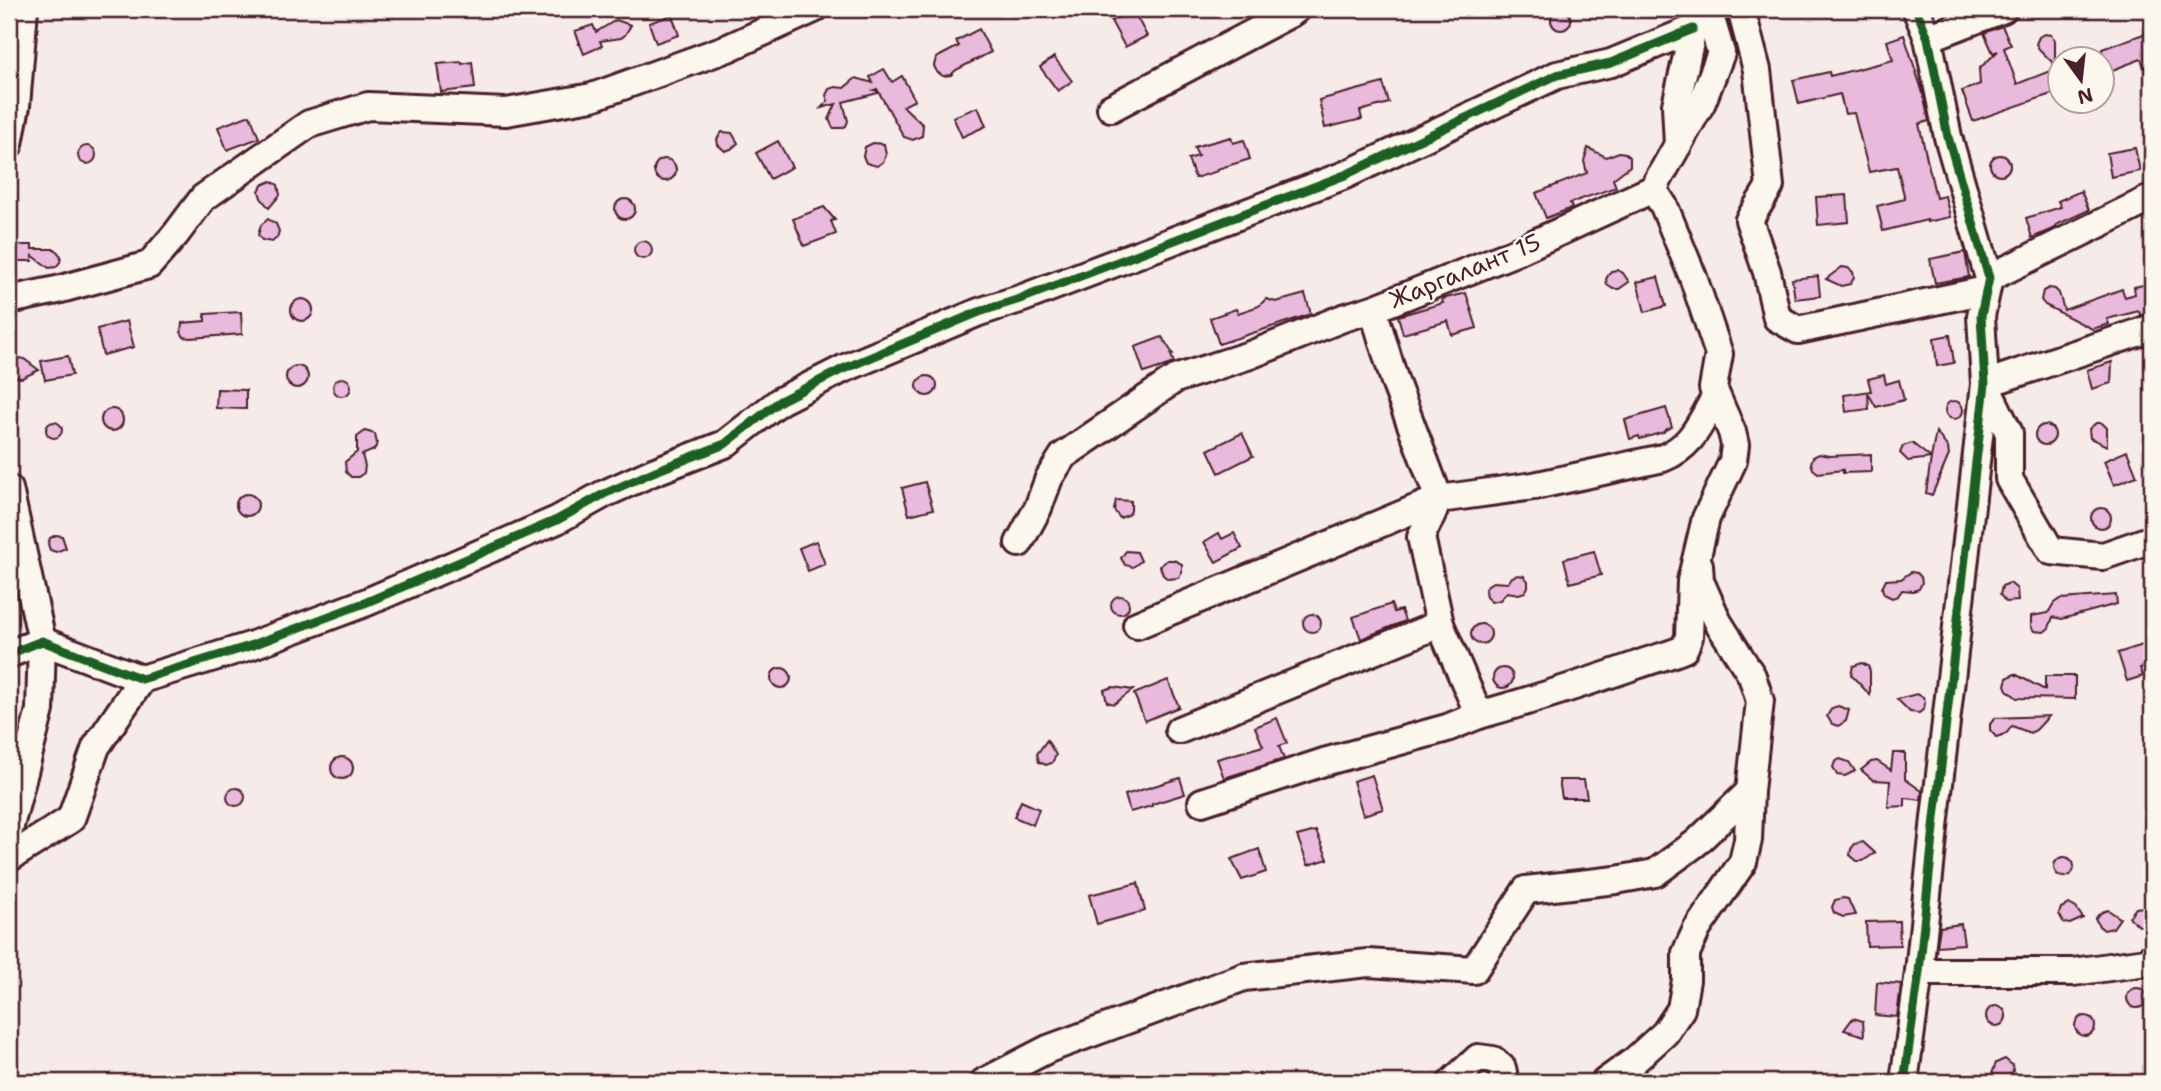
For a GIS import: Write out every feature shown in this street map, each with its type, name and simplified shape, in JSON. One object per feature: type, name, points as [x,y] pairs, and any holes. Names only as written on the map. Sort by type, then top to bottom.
[{"type":"street","points":[[9,144],[16,106],[24,9]]},
{"type":"street","points":[[9,300],[149,265],[203,198],[309,124],[368,106],[506,112],[592,97],[728,48],[814,9]]},
{"type":"street","points":[[1111,108],[1297,9]]},
{"type":"street","points":[[1741,9],[1757,70],[1770,186],[1749,220],[1767,272],[1777,318],[1798,330],[1987,284],[2152,198]]},
{"type":"street","points":[[1904,1082],[1919,972],[1985,384],[1981,316],[1987,284],[1948,137],[1928,38],[1916,9]]},
{"type":"street","points":[[1928,38],[2004,9]]},
{"type":"street","points":[[1202,802],[1324,762],[1447,728],[1479,715],[1561,692],[1684,649],[1689,637],[1691,581],[1706,518],[1732,461],[1735,445],[1713,388],[1719,354],[1693,277],[1664,206],[1654,189],[1678,145],[1676,105],[1703,16]]},
{"type":"street","points":[[9,654],[43,641],[142,679],[250,646],[367,602],[557,520],[604,494],[653,472],[725,444],[780,401],[843,369],[979,312],[1023,298],[1345,175],[1557,75],[1611,63],[1703,16]]},
{"type":"street","name":"Жаргалант 15","points":[[1019,543],[1038,508],[1049,478],[1063,456],[1175,379],[1250,355],[1373,309],[1511,254],[1654,189]]},
{"type":"street","points":[[1373,309],[1395,382],[1439,499],[1421,537],[1440,624],[1479,715]]},
{"type":"street","points":[[1985,384],[2152,328]]},
{"type":"street","points":[[1985,384],[2009,433],[2009,480],[2051,551],[2103,556],[2152,539]]},
{"type":"street","points":[[1137,625],[1439,499],[1534,486],[1663,458],[1678,452],[1688,443],[1716,396]]},
{"type":"street","points":[[9,490],[43,641],[40,710],[9,830]]},
{"type":"street","points":[[1605,1082],[1665,1033],[1681,1009],[1686,980],[1686,953],[1697,929],[1743,862],[1748,840],[1750,791],[1760,701],[1752,676],[1718,622],[1700,581],[1698,556]]},
{"type":"street","points":[[1179,730],[1440,624]]},
{"type":"street","points":[[9,858],[71,819],[96,747],[142,679]]},
{"type":"street","points":[[984,1082],[1048,1049],[1244,977],[1368,963],[1474,970],[1525,890],[1655,873],[1696,843],[1750,791]]},
{"type":"street","points":[[1919,972],[2073,972],[2146,962],[2152,957]]},
{"type":"street","points":[[1452,1082],[1478,1058],[1493,1060],[1502,1068],[1504,1082]]},
{"type":"building","points":[[1133,10],[1147,36],[1125,47],[1111,21]]},
{"type":"building","points":[[1561,10],[1568,13],[1571,20],[1568,27],[1561,30],[1554,27],[1551,20],[1554,13]]},
{"type":"building","points":[[672,15],[679,35],[656,43],[649,23]]},
{"type":"building","points":[[616,20],[631,25],[625,35],[600,41],[602,46],[584,54],[575,31],[593,25],[596,32]]},
{"type":"building","points":[[2002,26],[2011,45],[2004,48],[2017,84],[2046,73],[2046,96],[1973,121],[1962,91],[1980,84],[1979,69],[1998,51],[1993,53],[1984,33]]},
{"type":"building","points":[[979,29],[991,52],[951,75],[943,76],[937,72],[934,66],[936,58],[959,46],[956,41]]},
{"type":"building","points":[[2152,31],[2152,82],[2141,59],[2116,69],[2116,46],[2110,46]]},
{"type":"building","points":[[2044,34],[2051,35],[2055,40],[2055,46],[2046,46],[2046,56],[2036,44]]},
{"type":"building","points":[[1904,35],[1929,121],[1919,124],[1936,198],[1945,196],[1950,217],[1883,231],[1877,206],[1905,199],[1897,167],[1869,172],[1854,113],[1845,114],[1840,94],[1799,104],[1793,80],[1829,72],[1830,76],[1893,60],[1887,41]]},
{"type":"building","points":[[1054,57],[1072,81],[1058,91],[1040,67]]},
{"type":"building","points":[[472,62],[475,88],[441,92],[437,64]]},
{"type":"building","points":[[884,69],[892,82],[902,76],[915,100],[903,106],[923,125],[922,136],[913,140],[904,137],[877,89],[874,90],[878,93],[843,102],[848,121],[842,128],[833,128],[829,119],[836,104],[821,108],[828,101],[826,95],[829,89],[844,88],[856,78],[873,83],[870,77]]},
{"type":"building","points":[[1383,83],[1389,103],[1360,111],[1362,119],[1325,128],[1319,100]]},
{"type":"building","points":[[978,107],[986,126],[962,137],[953,117]]},
{"type":"building","points":[[250,115],[259,138],[227,150],[218,127]]},
{"type":"building","points":[[722,132],[732,133],[738,143],[725,151],[718,145],[717,139]]},
{"type":"building","points":[[1231,137],[1233,143],[1244,140],[1250,159],[1195,178],[1188,159],[1198,156],[1194,147]]},
{"type":"building","points":[[778,141],[792,167],[770,179],[756,153]]},
{"type":"building","points":[[873,143],[884,144],[886,155],[883,162],[877,166],[866,163],[863,156],[865,147]]},
{"type":"building","points":[[87,146],[94,148],[94,162],[87,164],[80,162],[78,155],[80,148]]},
{"type":"building","points":[[1588,148],[1606,157],[1619,152],[1625,153],[1630,157],[1630,166],[1613,179],[1616,187],[1570,203],[1572,208],[1546,218],[1536,193],[1587,173],[1584,161]]},
{"type":"building","points":[[2135,148],[2140,171],[2111,177],[2107,153]]},
{"type":"building","points":[[2000,155],[2007,158],[2010,165],[2007,172],[2000,175],[1993,172],[1990,165],[1993,158]]},
{"type":"building","points":[[665,159],[675,166],[676,170],[669,180],[665,181],[655,174],[654,170],[661,160]]},
{"type":"building","points":[[271,181],[278,185],[280,195],[269,208],[259,191],[262,185]]},
{"type":"building","points":[[2081,191],[2089,210],[2032,238],[2026,218],[2061,207],[2058,201]]},
{"type":"building","points":[[1847,195],[1849,222],[1818,225],[1816,197]]},
{"type":"building","points":[[625,199],[632,202],[635,209],[632,216],[625,219],[618,216],[615,209],[618,202]]},
{"type":"building","points":[[824,207],[835,220],[831,221],[836,234],[804,246],[793,219]]},
{"type":"building","points":[[268,219],[276,224],[279,231],[272,242],[262,240],[258,235],[261,225]]},
{"type":"building","points":[[639,241],[647,241],[652,250],[650,257],[639,259],[634,254],[634,246]]},
{"type":"building","points":[[9,245],[55,249],[61,256],[60,262],[56,267],[49,268],[32,255],[32,261],[9,261]]},
{"type":"building","points":[[1965,252],[1969,277],[1935,283],[1930,259]]},
{"type":"building","points":[[1842,267],[1853,272],[1854,278],[1850,284],[1841,286],[1826,279]]},
{"type":"building","points":[[1611,271],[1623,273],[1629,282],[1619,289],[1613,289],[1607,285],[1606,279]]},
{"type":"building","points":[[1818,276],[1820,296],[1795,299],[1792,279]]},
{"type":"building","points":[[1658,277],[1666,306],[1645,312],[1637,282]]},
{"type":"building","points":[[2152,283],[2152,313],[2140,315],[2139,311],[2107,319],[2109,324],[2092,329],[2045,305],[2041,300],[2043,291],[2055,289],[2059,293],[2064,310],[2122,289],[2125,297],[2135,294],[2134,287]]},
{"type":"building","points":[[1466,293],[1477,328],[1452,335],[1448,321],[1403,334],[1398,316],[1443,303],[1442,299]]},
{"type":"building","points":[[1305,294],[1311,314],[1219,344],[1210,318],[1236,309],[1238,313],[1259,306],[1266,299],[1276,302]]},
{"type":"building","points":[[302,299],[312,306],[313,310],[306,320],[302,321],[292,314],[291,310],[298,300]]},
{"type":"building","points":[[241,312],[242,334],[190,338],[184,337],[181,332],[182,323],[205,321],[205,314]]},
{"type":"building","points":[[127,321],[134,347],[103,355],[97,329]]},
{"type":"building","points":[[1950,335],[1954,363],[1937,366],[1934,338]]},
{"type":"building","points":[[1162,337],[1173,354],[1174,363],[1144,373],[1135,347]]},
{"type":"building","points":[[68,356],[72,375],[45,380],[41,361]]},
{"type":"building","points":[[20,358],[39,370],[22,378],[12,377],[9,365],[14,359]]},
{"type":"building","points":[[2112,362],[2111,383],[2092,389],[2087,370]]},
{"type":"building","points":[[297,366],[307,373],[308,377],[301,387],[297,388],[287,381],[286,377],[293,367]]},
{"type":"building","points":[[1884,375],[1886,384],[1899,380],[1904,400],[1876,407],[1868,393],[1869,409],[1846,412],[1844,395],[1871,391],[1868,379]]},
{"type":"building","points":[[923,376],[931,376],[937,386],[931,396],[923,396],[917,390],[917,382]]},
{"type":"building","points":[[338,378],[346,378],[351,387],[349,394],[338,396],[333,391],[333,383]]},
{"type":"building","points":[[217,389],[246,390],[246,409],[216,408]]},
{"type":"building","points":[[1954,401],[1960,404],[1963,410],[1960,416],[1954,419],[1948,416],[1945,410],[1948,404]]},
{"type":"building","points":[[1666,408],[1672,427],[1640,439],[1639,436],[1630,439],[1625,420]]},
{"type":"building","points":[[112,409],[122,416],[123,420],[116,430],[112,431],[102,424],[101,420],[108,410]]},
{"type":"building","points":[[51,422],[57,422],[62,430],[60,436],[51,438],[46,433],[46,427]]},
{"type":"building","points":[[2096,423],[2102,423],[2107,428],[2107,446],[2090,438],[2089,429]]},
{"type":"building","points":[[2045,425],[2052,428],[2055,435],[2052,442],[2045,445],[2038,442],[2035,435],[2038,428]]},
{"type":"building","points":[[365,431],[375,434],[377,444],[374,450],[362,455],[364,473],[351,477],[346,472],[345,462],[357,452],[357,437]]},
{"type":"building","points":[[1936,432],[1948,448],[1949,455],[1932,495],[1926,493]]},
{"type":"building","points":[[1242,433],[1253,456],[1219,473],[1208,450]]},
{"type":"building","points":[[1912,443],[1931,458],[1908,461],[1900,453],[1903,446]]},
{"type":"building","points":[[2127,451],[2137,476],[2114,485],[2104,461]]},
{"type":"building","points":[[1819,454],[1871,454],[1871,472],[1843,473],[1843,470],[1818,473],[1811,463],[1813,457]]},
{"type":"building","points":[[925,482],[933,509],[909,515],[902,488]]},
{"type":"building","points":[[247,494],[257,501],[258,505],[251,515],[247,516],[237,509],[236,505],[243,495]]},
{"type":"building","points":[[1116,500],[1131,501],[1128,515],[1120,518],[1116,513]]},
{"type":"building","points":[[2101,508],[2108,511],[2111,518],[2108,525],[2101,528],[2094,525],[2091,518],[2094,511]]},
{"type":"building","points":[[1219,533],[1222,539],[1234,533],[1242,548],[1216,562],[1204,542]]},
{"type":"building","points":[[62,536],[66,548],[56,552],[50,550],[48,544],[50,538]]},
{"type":"building","points":[[816,541],[825,564],[808,571],[799,548]]},
{"type":"building","points":[[1126,551],[1137,552],[1141,561],[1133,567],[1125,565],[1121,558]]},
{"type":"building","points":[[1594,551],[1601,575],[1570,583],[1564,559]]},
{"type":"building","points":[[1167,560],[1182,564],[1182,573],[1178,578],[1168,579],[1163,575],[1160,566]]},
{"type":"building","points":[[1911,572],[1921,577],[1919,589],[1902,590],[1898,596],[1892,598],[1884,594],[1882,588],[1886,580],[1901,579]]},
{"type":"building","points":[[1524,576],[1528,581],[1525,592],[1507,592],[1500,600],[1491,602],[1486,597],[1485,590],[1488,585],[1493,582],[1508,583],[1512,577]]},
{"type":"building","points":[[2010,583],[2017,589],[2018,601],[2006,602],[2000,595],[2002,586]]},
{"type":"building","points":[[2116,595],[2117,604],[2062,619],[2053,617],[2049,628],[2044,632],[2034,631],[2031,626],[2031,616],[2048,613],[2060,599]]},
{"type":"building","points":[[1120,596],[1126,599],[1129,605],[1126,611],[1120,614],[1114,611],[1111,605],[1114,599]]},
{"type":"building","points":[[1391,604],[1394,612],[1401,610],[1405,621],[1361,639],[1353,617]]},
{"type":"building","points":[[1312,614],[1318,617],[1321,623],[1318,629],[1312,632],[1306,629],[1303,623],[1306,617]]},
{"type":"building","points":[[1481,624],[1488,627],[1491,634],[1488,641],[1481,644],[1474,641],[1471,634],[1474,627]]},
{"type":"building","points":[[2152,642],[2152,665],[2140,668],[2143,676],[2127,681],[2118,653]]},
{"type":"building","points":[[1862,663],[1868,666],[1870,671],[1870,695],[1851,675],[1853,666]]},
{"type":"building","points":[[781,668],[788,671],[791,678],[788,685],[781,688],[774,685],[771,678],[774,671]]},
{"type":"building","points":[[1503,668],[1510,671],[1513,678],[1510,685],[1503,688],[1496,685],[1493,678],[1496,671]]},
{"type":"building","points":[[2015,674],[2045,690],[2045,676],[2075,676],[2075,699],[2017,698],[2005,685],[2007,678]]},
{"type":"building","points":[[1168,680],[1179,707],[1145,721],[1134,694]]},
{"type":"building","points":[[1113,687],[1133,690],[1114,704],[1107,702],[1104,690]]},
{"type":"building","points":[[1917,694],[1923,697],[1925,702],[1924,709],[1919,713],[1910,712],[1897,699]]},
{"type":"building","points":[[1838,706],[1849,710],[1846,721],[1838,726],[1832,724],[1827,716],[1832,708]]},
{"type":"building","points":[[2049,716],[2030,733],[2012,726],[2006,734],[1996,737],[1990,730],[1993,718]]},
{"type":"building","points":[[1277,718],[1287,743],[1279,746],[1284,759],[1224,778],[1217,759],[1263,746],[1255,727]]},
{"type":"building","points":[[1047,740],[1056,755],[1052,763],[1046,765],[1039,762],[1037,754]]},
{"type":"building","points":[[1893,753],[1905,753],[1905,779],[1922,791],[1921,800],[1905,798],[1905,806],[1888,807],[1890,781],[1873,780],[1861,770],[1877,761],[1891,770]]},
{"type":"building","points":[[342,757],[350,760],[353,768],[350,776],[342,779],[334,776],[331,768],[334,760]]},
{"type":"building","points":[[1840,759],[1849,762],[1855,771],[1845,776],[1837,775],[1833,767]]},
{"type":"building","points":[[1372,775],[1383,809],[1363,815],[1353,781]]},
{"type":"building","points":[[1180,778],[1185,794],[1130,812],[1125,795]]},
{"type":"building","points":[[1559,780],[1584,780],[1587,798],[1562,798]]},
{"type":"building","points":[[236,788],[242,791],[245,797],[242,803],[236,806],[230,803],[227,797],[230,791]]},
{"type":"building","points":[[1021,801],[1039,809],[1033,825],[1014,817]]},
{"type":"building","points":[[1316,831],[1328,859],[1308,865],[1297,836]]},
{"type":"building","points":[[1863,842],[1875,853],[1863,861],[1857,861],[1850,855],[1851,849],[1855,844]]},
{"type":"building","points":[[1259,849],[1266,872],[1242,880],[1231,859]]},
{"type":"building","points":[[2064,857],[2071,860],[2074,867],[2071,874],[2064,877],[2057,874],[2054,867],[2057,860]]},
{"type":"building","points":[[1138,883],[1145,911],[1097,924],[1089,895]]},
{"type":"building","points":[[1848,899],[1855,915],[1843,917],[1834,913],[1832,907],[1835,900]]},
{"type":"building","points":[[2069,904],[2076,908],[2083,918],[2070,924],[2064,923],[2059,914],[2061,908]]},
{"type":"building","points":[[2143,907],[2150,912],[2151,918],[2145,925],[2139,926],[2129,917],[2136,908]]},
{"type":"building","points":[[2108,910],[2120,918],[2113,928],[2104,930],[2095,918]]},
{"type":"building","points":[[1899,921],[1900,945],[1867,946],[1866,922]]},
{"type":"building","points":[[1961,924],[1964,944],[1937,946],[1940,927]]},
{"type":"building","points":[[1877,982],[1901,984],[1897,1017],[1875,1015]]},
{"type":"building","points":[[2137,988],[2144,991],[2147,998],[2144,1005],[2137,1008],[2130,1005],[2127,998],[2130,991]]},
{"type":"building","points":[[1996,1006],[2003,1009],[2006,1016],[2003,1023],[1996,1026],[1989,1023],[1986,1016],[1989,1009]]},
{"type":"building","points":[[2085,1016],[2092,1019],[2095,1026],[2092,1033],[2085,1036],[2078,1033],[2075,1026],[2078,1019]]},
{"type":"building","points":[[1853,1018],[1863,1021],[1864,1036],[1844,1030]]},
{"type":"building","points":[[2005,1059],[2012,1065],[2013,1071],[2004,1079],[1992,1074],[1996,1063]]},
{"type":"cycle path","points":[[1904,1082],[1919,972],[1985,384],[1981,316],[1989,278],[1948,137],[1928,38],[1916,9]]},
{"type":"cycle path","points":[[9,654],[42,641],[142,679],[250,646],[367,602],[557,520],[604,494],[653,472],[725,444],[780,401],[843,369],[979,312],[1023,298],[1345,175],[1557,75],[1611,63],[1693,29]]}]
